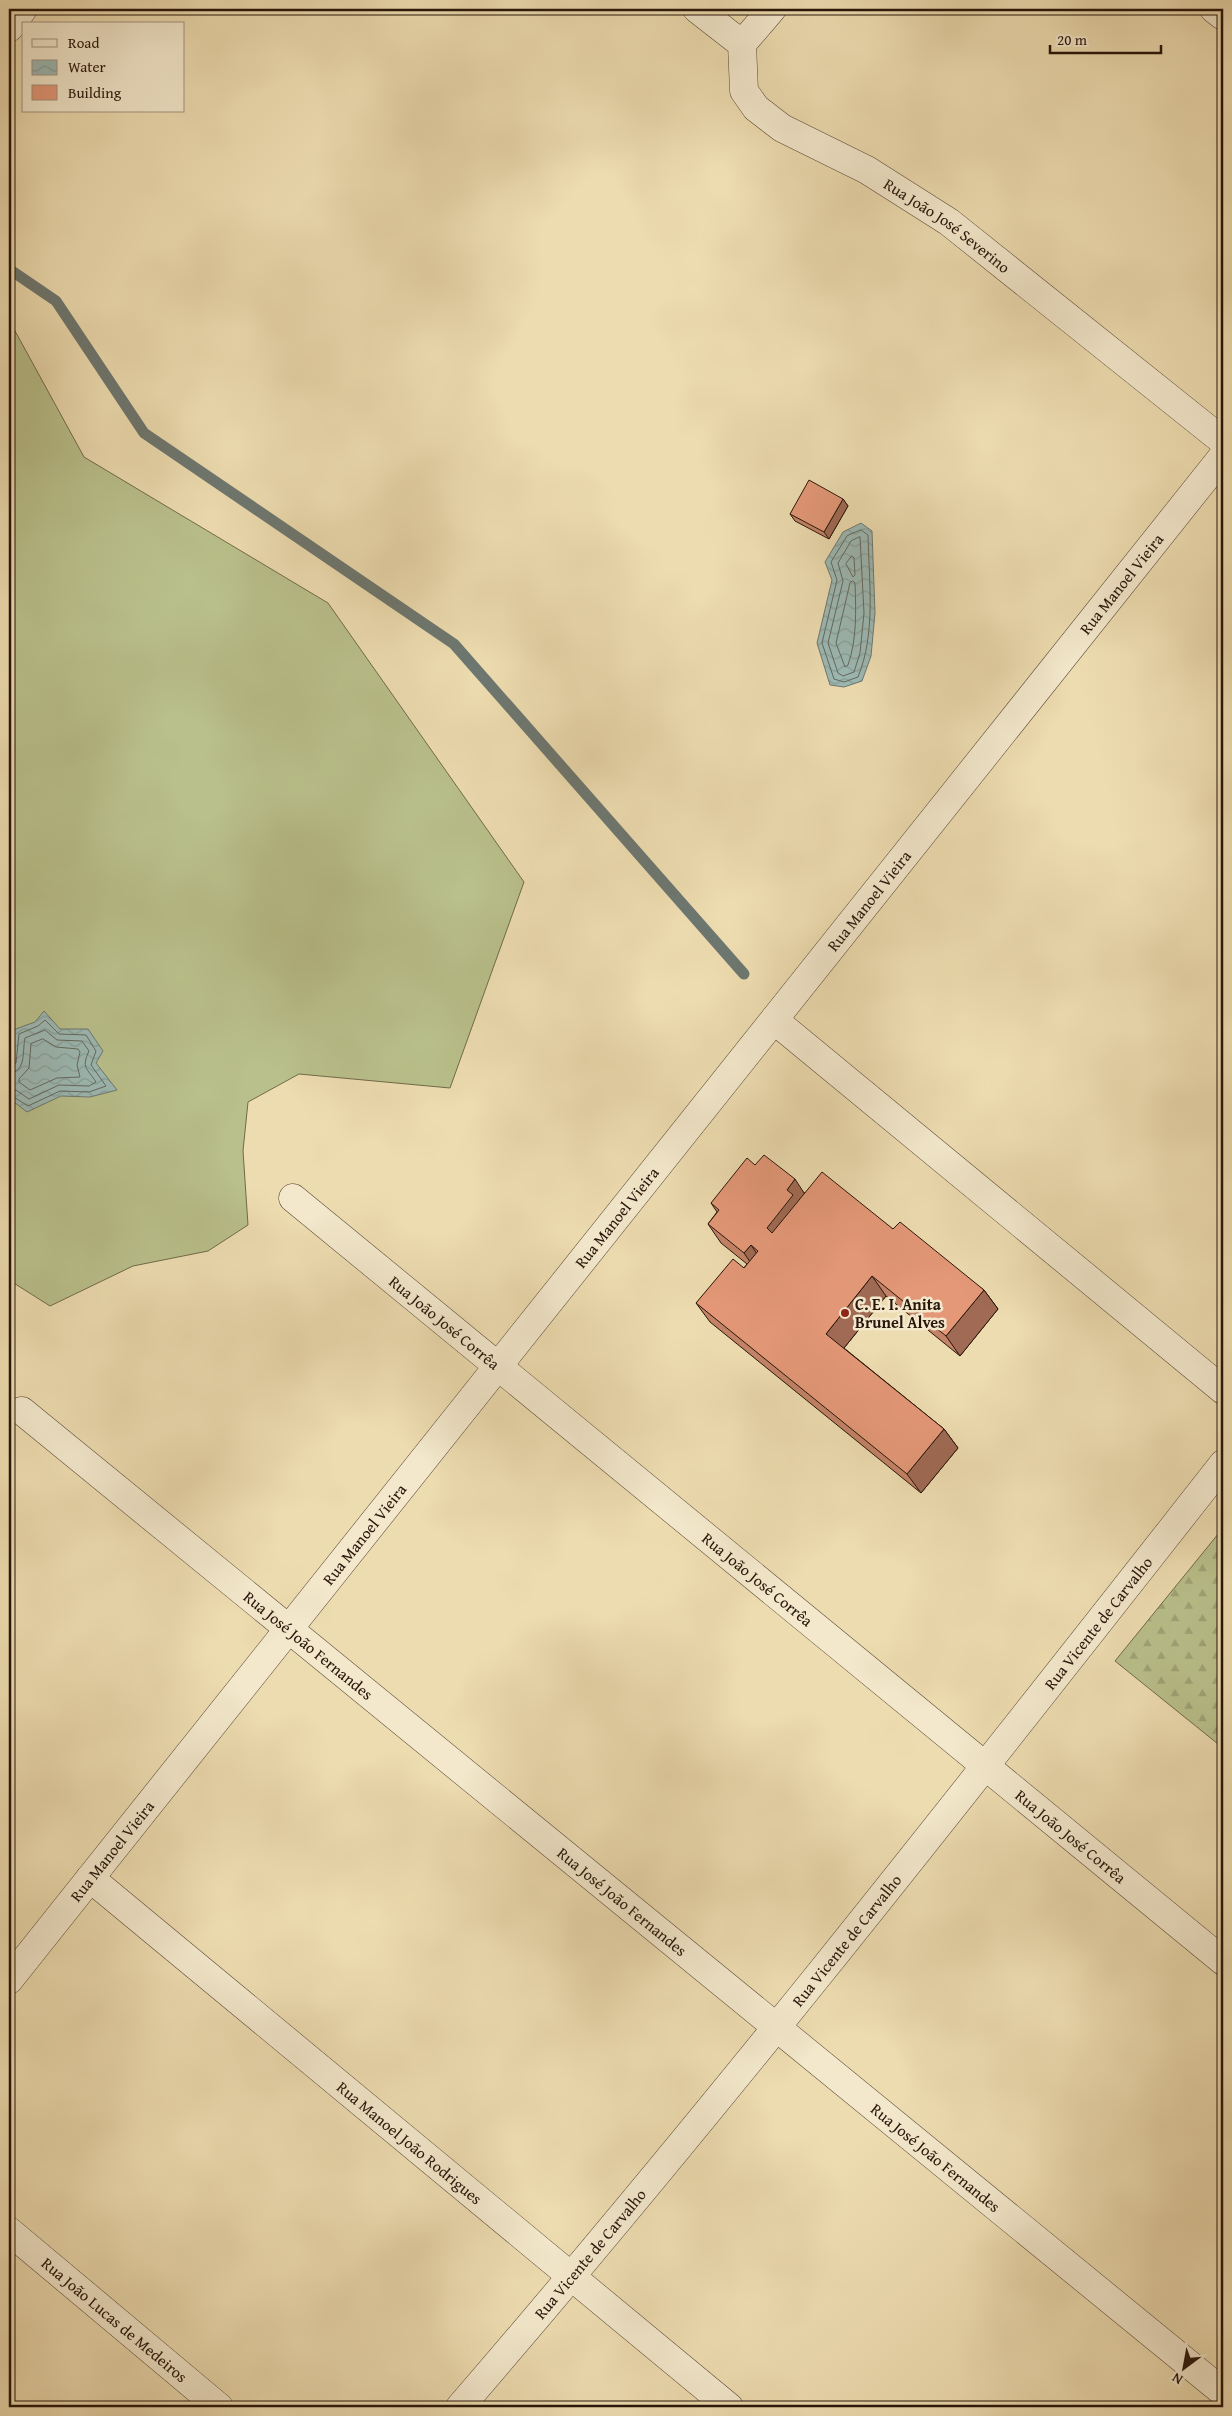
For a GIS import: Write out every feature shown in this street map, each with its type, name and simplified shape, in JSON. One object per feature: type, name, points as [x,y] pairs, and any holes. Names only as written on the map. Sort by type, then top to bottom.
[{"type":"street","points":[[9,28],[23,9]]},
{"type":"street","points":[[697,9],[742,44],[772,9]]},
{"type":"street","points":[[1214,9],[1223,16]]},
{"type":"street","name":"Rua João José Severino","points":[[742,44],[744,90],[756,108],[782,128],[867,170],[949,222],[1223,441]]},
{"type":"street","name":"Rua Manoel Vieira","points":[[9,1980],[1223,456]]},
{"type":"street","points":[[774,1020],[1223,1390]]},
{"type":"street","name":"Rua João José Corrêa","points":[[293,1198],[1223,1961]]},
{"type":"street","name":"Rua José João Fernandes","points":[[22,1411],[1223,2392]]},
{"type":"street","name":"Rua Vicente de Carvalho","points":[[460,2407],[572,2277],[776,2027],[1223,1464]]},
{"type":"street","name":"Rua Manoel João Rodrigues","points":[[90,1878],[729,2407]]},
{"type":"street","name":"Rua João Lucas de Medeiros","points":[[9,2231],[218,2407]]},
{"type":"green space","points":[[9,320],[84,457],[328,603],[524,882],[450,1088],[299,1074],[248,1102],[243,1151],[248,1225],[208,1251],[133,1266],[50,1306],[9,1280]]},
{"type":"green space","points":[[1223,1528],[1223,1748],[1115,1661]]},
{"type":"water","points":[[861,523],[872,531],[875,613],[871,656],[862,681],[844,687],[830,685],[817,643],[832,580],[825,562],[843,532]]},
{"type":"water","points":[[44,1011],[60,1029],[88,1029],[103,1051],[96,1063],[117,1090],[90,1097],[61,1096],[27,1112],[9,1098],[13,1030],[35,1022]]},
{"type":"building","points":[[809,480],[843,499],[824,532],[790,514]]},
{"type":"building","points":[[764,1155],[795,1179],[787,1190],[793,1195],[767,1228],[772,1233],[822,1172],[893,1229],[900,1222],[984,1290],[946,1336],[872,1276],[826,1334],[944,1429],[907,1474],[696,1303],[733,1259],[744,1268],[758,1251],[751,1245],[744,1253],[708,1224],[719,1210],[711,1203],[747,1158],[755,1165]]},
{"type":"waterway","points":[[9,269],[56,301],[144,433],[454,644],[744,974]]},
{"type":"place","name":"C. E. I. Anita Brunel Alves","points":[[845,1313]]}]
